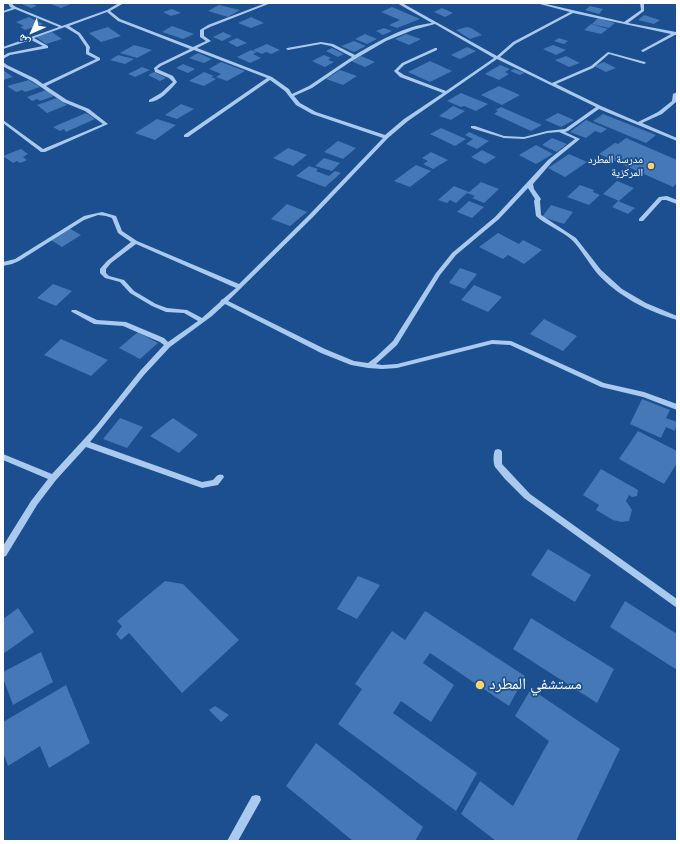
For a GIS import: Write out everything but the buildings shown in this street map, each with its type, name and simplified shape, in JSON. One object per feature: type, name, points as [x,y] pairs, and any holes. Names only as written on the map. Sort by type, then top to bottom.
[{"type":"street","points":[[10,3],[11,6],[15,8],[78,34],[88,46],[87,53],[99,59],[43,86]]},
{"type":"street","points":[[3,48],[108,11],[122,3]]},
{"type":"street","points":[[151,101],[163,94],[175,82],[171,77],[155,70],[160,65],[209,41],[202,37],[202,30],[269,3]]},
{"type":"street","points":[[399,3],[433,24],[496,57],[599,107],[677,140]]},
{"type":"street","points":[[538,3],[573,12],[676,33]]},
{"type":"street","points":[[625,23],[643,10],[642,3]]},
{"type":"street","points":[[3,12],[15,8]]},
{"type":"street","points":[[108,11],[119,20],[270,78],[281,84],[292,95],[298,104],[314,112],[386,137]]},
{"type":"street","points":[[3,553],[34,503],[53,478],[142,373],[168,345],[210,315],[223,301],[240,287],[311,216],[386,137],[406,120],[514,43],[573,12]]},
{"type":"street","points":[[292,95],[307,89],[356,57],[418,26],[433,24]]},
{"type":"street","points":[[642,50],[676,33]]},
{"type":"street","points":[[3,58],[9,54],[47,47],[31,38]]},
{"type":"street","points":[[288,49],[321,43],[332,45],[356,57]]},
{"type":"street","points":[[436,49],[403,64],[396,71],[402,76],[445,92]]},
{"type":"street","points":[[553,84],[592,66],[608,53],[644,63]]},
{"type":"street","points":[[3,63],[5,66],[43,86],[65,101],[87,110],[106,124],[43,151],[3,121]]},
{"type":"street","points":[[186,136],[270,78]]},
{"type":"street","points":[[639,123],[666,108],[674,101],[675,94],[677,92]]},
{"type":"street","points":[[473,127],[504,137],[524,138],[547,132],[566,130],[599,107]]},
{"type":"street","points":[[368,366],[395,343],[434,280],[454,254],[496,218],[543,170],[548,161],[560,154],[578,139],[560,131]]},
{"type":"street","points":[[530,183],[531,189],[538,199],[538,215],[552,226],[567,233],[574,239],[590,261],[614,287],[652,308],[677,318]]},
{"type":"street","points":[[641,220],[661,198],[665,197],[677,202]]},
{"type":"street","points":[[3,264],[17,260],[82,219],[96,214],[109,215],[114,217],[120,232],[135,242],[240,287]]},
{"type":"street","points":[[135,242],[109,262],[103,269],[103,273],[107,277],[122,281],[132,292],[154,305],[166,310],[185,311],[201,320]]},
{"type":"street","points":[[223,301],[323,351],[353,363],[368,366],[396,366],[492,342],[511,343],[579,376],[603,385],[644,395],[677,407]]},
{"type":"street","points":[[74,311],[96,322],[124,324],[162,340],[168,345]]},
{"type":"street","points":[[84,443],[202,485],[215,483],[220,477]]},
{"type":"street","points":[[498,452],[498,465],[527,496],[677,604]]},
{"type":"street","points":[[3,457],[53,478]]},
{"type":"street","points":[[232,841],[256,800]]},
{"type":"place","name":"مدرسة المطرد المركزية","points":[[651,166]]},
{"type":"place","name":"مستشفي المطرد","points":[[480,685]]}]
